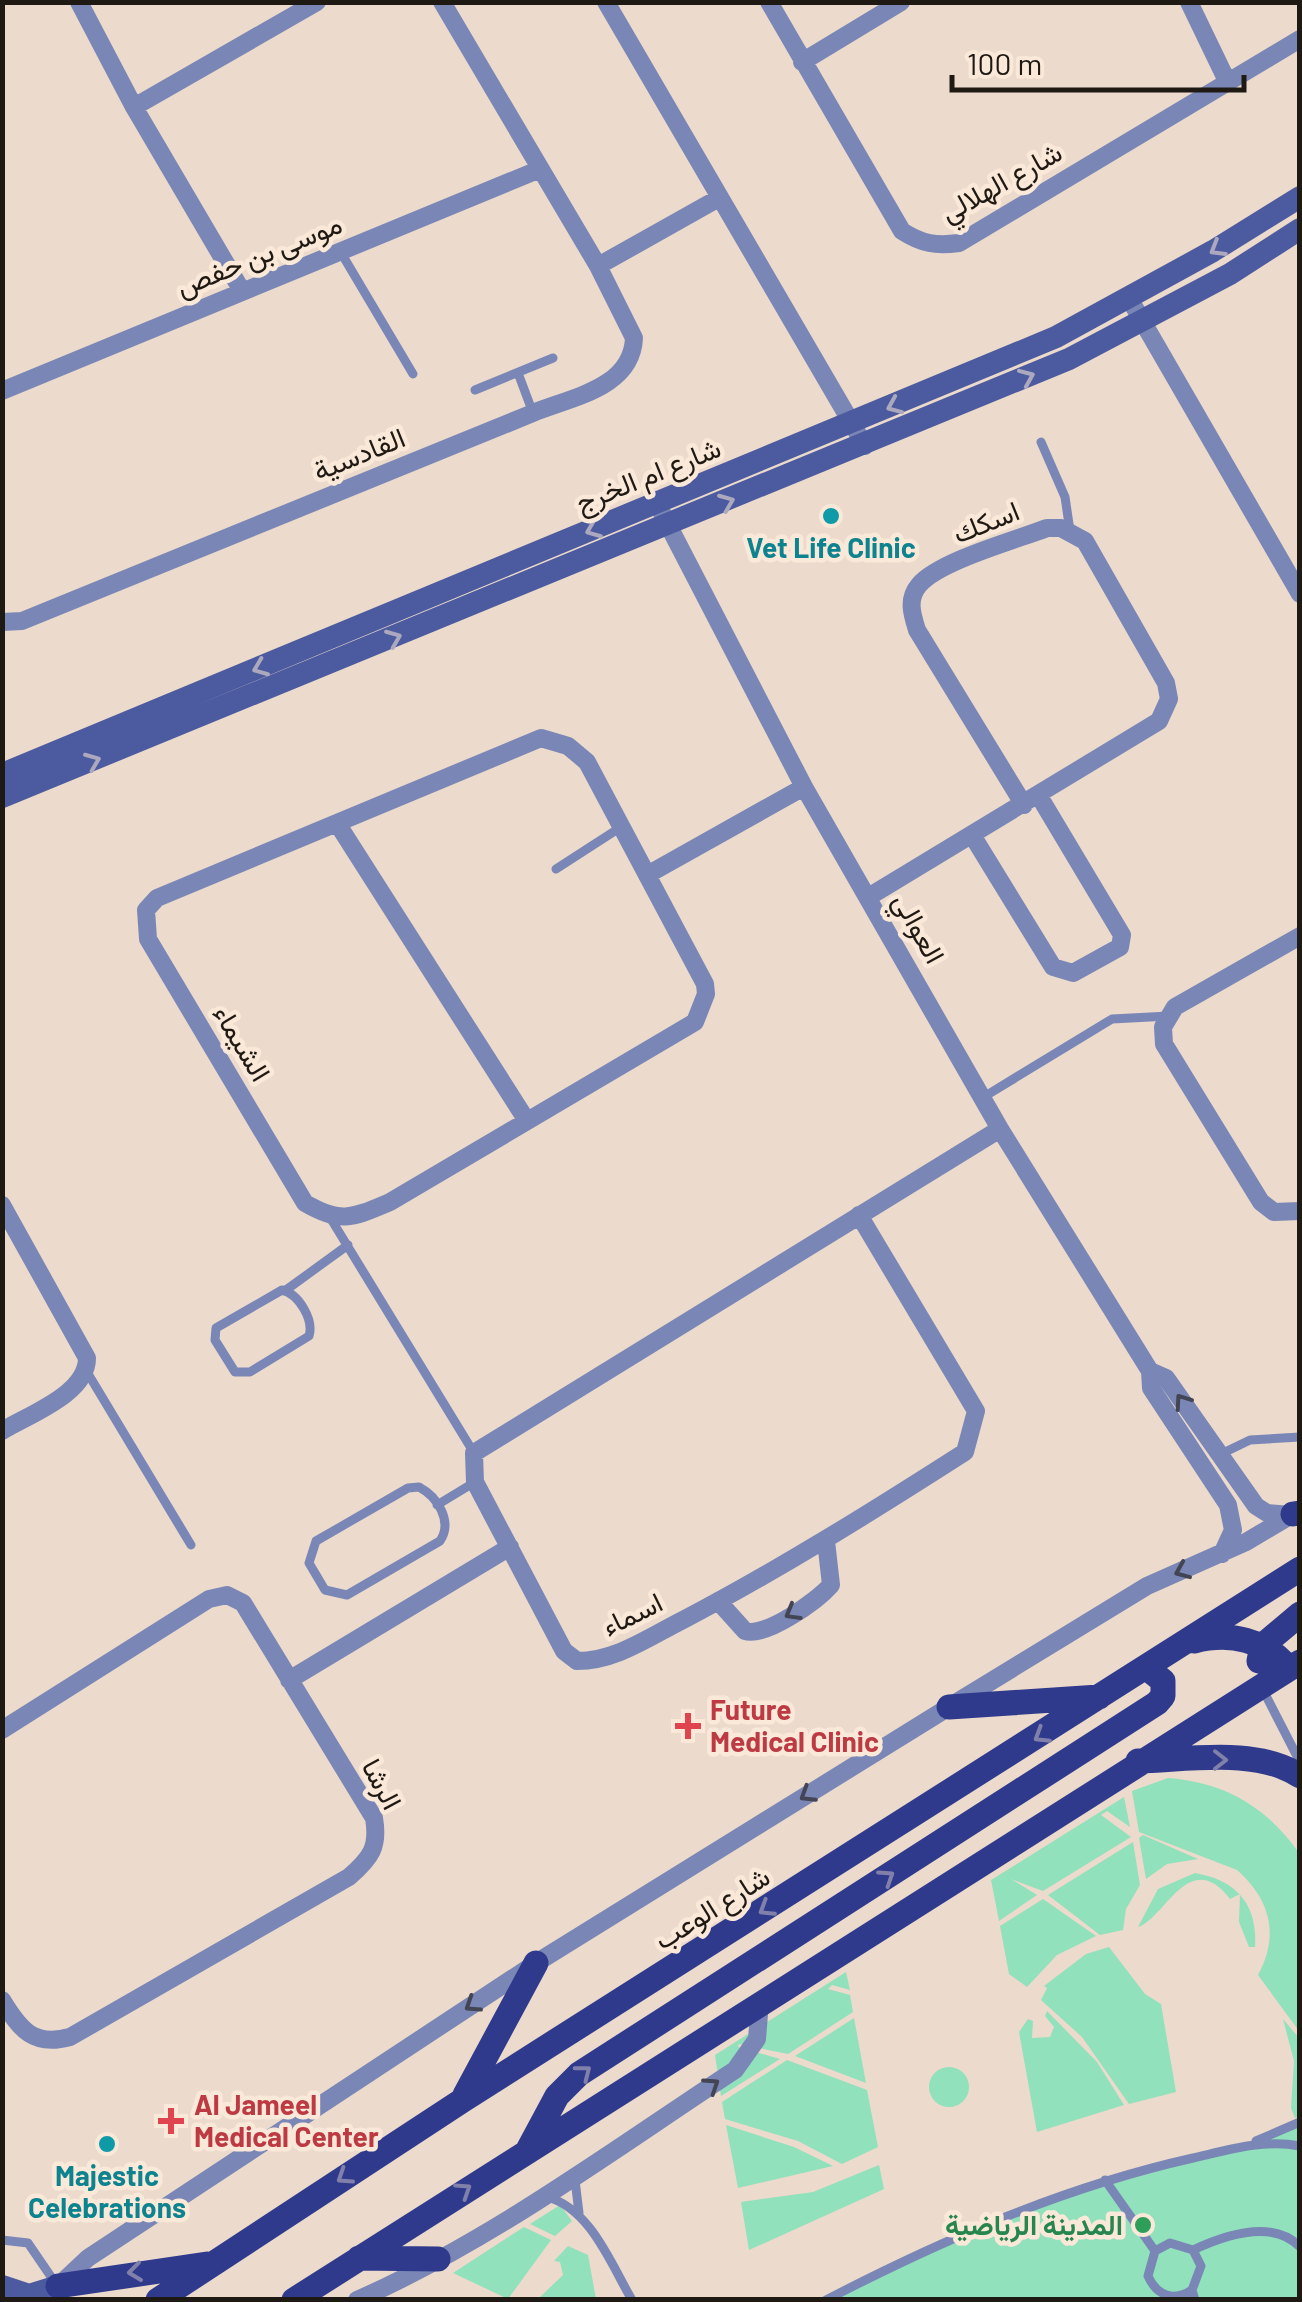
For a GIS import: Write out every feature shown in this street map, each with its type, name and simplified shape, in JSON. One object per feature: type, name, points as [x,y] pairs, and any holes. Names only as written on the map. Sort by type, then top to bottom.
[{"type":"main road","name":"شارع الوعب","points":[[158,2300],[463,2100],[1104,1697],[1300,1569]]},
{"type":"main road","points":[[1262,1685],[1262,1646],[1300,1614]]},
{"type":"main road","points":[[294,2300],[1138,1761],[1294,1669],[1262,1646],[1233,1637],[1187,1643]]},
{"type":"main road","points":[[528,2150],[540,2121],[580,2074],[1157,1704],[1164,1688],[1157,1674],[1147,1668]]},
{"type":"main road","points":[[949,1706],[1104,1697]]},
{"type":"main road","points":[[1138,1761],[1253,1760],[1300,1776]]},
{"type":"main road","points":[[463,2100],[536,1963]]},
{"type":"main road","points":[[358,2258],[438,2259]]},
{"type":"main road","points":[[52,2293],[92,2278],[212,2263]]},
{"type":"street","points":[[79,2],[134,106],[242,291]]},
{"type":"street","points":[[134,106],[317,2]]},
{"type":"street","name":"القادسية","points":[[2,622],[22,621],[611,382],[627,368],[634,338],[598,266],[442,2]]},
{"type":"street","points":[[606,2],[865,446]]},
{"type":"street","name":"شارع الهلالي","points":[[769,2],[902,231],[920,243],[938,246],[959,242],[1300,39]]},
{"type":"street","points":[[802,62],[901,2]]},
{"type":"street","points":[[1189,2],[1228,83]]},
{"type":"street","name":"موسى بن حفص","points":[[2,391],[538,170]]},
{"type":"street","name":"شارع ام الخرج","points":[[2,774],[1056,338],[1300,197]]},
{"type":"street","points":[[598,266],[719,198]]},
{"type":"street","name":"شارع ام الخرج","points":[[2,797],[865,446],[1144,322],[1300,229]]},
{"type":"street","points":[[1128,298],[1300,594]]},
{"type":"street","name":"العوالي","points":[[658,504],[804,788],[870,896],[1000,1129],[1150,1370],[1151,1388],[1228,1506],[1232,1530],[1222,1554]]},
{"type":"street","name":"اسكك","points":[[1031,800],[917,630],[912,598],[919,585],[936,572],[1047,528],[1070,532]]},
{"type":"street","points":[[870,896],[1158,721],[1169,699],[1166,683],[1085,541],[1070,532]]},
{"type":"street","name":"الشيماء","points":[[541,738],[568,746],[586,762],[647,875],[705,984],[706,994],[696,1022],[390,1202],[357,1216],[331,1218],[305,1203],[148,939],[144,924],[146,910],[157,898],[541,738]]},
{"type":"street","points":[[647,875],[804,788]]},
{"type":"street","points":[[972,835],[1052,968],[1073,973],[1120,947],[1122,935],[1031,800]]},
{"type":"street","points":[[337,823],[527,1121]]},
{"type":"street","points":[[1300,936],[1175,1007],[1163,1027],[1164,1044],[1261,1202],[1274,1212],[1300,1211]]},
{"type":"street","points":[[474,1453],[1000,1129]]},
{"type":"street","points":[[2,1205],[86,1358],[86,1372],[75,1387],[2,1431]]},
{"type":"street","name":"اسماء","points":[[474,1453],[475,1482],[564,1652],[578,1661],[616,1654],[826,1541],[966,1452],[976,1422],[970,1399],[859,1215]]},
{"type":"street","name":"العوالي","points":[[1150,1370],[1166,1378],[1256,1506],[1267,1513],[1297,1513]]},
{"type":"street","name":"شارع الوعب","points":[[52,2293],[88,2258],[536,1963],[1147,1586],[1222,1554],[1297,1513]]},
{"type":"street","points":[[718,1601],[745,1632],[761,1632],[820,1598],[831,1585],[826,1541]]},
{"type":"street","points":[[290,1680],[510,1547]]},
{"type":"street","name":"الرشا","points":[[2,1730],[199,1606],[227,1595],[243,1603],[374,1818],[377,1840],[370,1858],[349,1877],[70,2038],[51,2042],[31,2038],[18,2026],[2,2000]]},
{"type":"street","points":[[357,2300],[438,2259],[542,2196],[736,2070],[756,2039],[760,2002]]},
{"type":"street","points":[[2,2286],[29,2295],[52,2293]]},
{"type":"lane","points":[[340,251],[412,374]]},
{"type":"lane","points":[[475,390],[553,358]]},
{"type":"lane","points":[[518,372],[533,413]]},
{"type":"lane","points":[[1041,442],[1065,497],[1070,532]]},
{"type":"lane","points":[[556,869],[621,827]]},
{"type":"lane","points":[[982,1098],[1112,1019],[1169,1016]]},
{"type":"lane","points":[[331,1218],[474,1453]]},
{"type":"lane","points":[[286,1290],[293,1294],[310,1321],[310,1336],[250,1372],[235,1372],[215,1340],[216,1328],[286,1290],[348,1245]]},
{"type":"lane","points":[[86,1372],[191,1545]]},
{"type":"lane","points":[[1220,1455],[1250,1440],[1300,1437]]},
{"type":"lane","points":[[438,1505],[475,1482]]},
{"type":"lane","points":[[408,1488],[425,1490],[438,1505],[447,1525],[440,1541],[347,1594],[335,1596],[321,1585],[308,1557],[316,1541],[408,1488]]},
{"type":"lane","points":[[1262,1685],[1300,1762]]},
{"type":"lane","points":[[826,2300],[941,2243],[1105,2180],[1244,2146],[1300,2122]]},
{"type":"lane","points":[[1244,2146],[1300,2146]]},
{"type":"lane","points":[[576,2174],[575,2198],[582,2220],[632,2300]]},
{"type":"lane","points":[[1105,2180],[1155,2251]]},
{"type":"lane","points":[[542,2196],[565,2204],[582,2220]]},
{"type":"lane","points":[[1193,2250],[1273,2230],[1288,2234],[1300,2247]]},
{"type":"lane","points":[[2,2240],[28,2244],[52,2293]]},
{"type":"lane","points":[[1178,2243],[1193,2250],[1202,2266],[1194,2295],[1176,2298],[1158,2292],[1148,2276],[1155,2251],[1178,2243]]},
{"type":"green space","points":[[1168,1778],[1208,1785],[1243,1800],[1273,1822],[1299,1853],[1299,2031],[1258,1975],[1270,1932],[1264,1905],[1248,1881],[1237,1870],[1139,1832],[1132,1791]]},
{"type":"green space","points":[[1124,1797],[1130,1827],[1107,1811],[1101,1815],[1131,1837],[1043,1891],[1011,1879],[1037,1895],[999,1921],[991,1880]]},
{"type":"green space","points":[[1143,1835],[1198,1859],[1167,1864],[1146,1879],[1139,1838]]},
{"type":"green space","points":[[1133,1842],[1140,1885],[1126,1909],[1123,1930],[1100,1935],[1048,1895]]},
{"type":"green space","points":[[1195,1873],[1222,1881],[1239,1894],[1230,1899],[1215,1885],[1202,1880],[1190,1882],[1138,1927],[1158,1889]]},
{"type":"green space","points":[[1240,1895],[1253,1918],[1255,1947],[1249,1947],[1239,1922]]},
{"type":"green space","points":[[1043,1899],[1096,1936],[1057,1955],[1027,1987],[1009,1974],[1000,1926]]},
{"type":"green space","points":[[1109,1947],[1145,1994],[1161,2004],[1176,2092],[1129,2104],[1082,2037],[1041,2000],[1047,1988],[1044,1986],[1086,1954]]},
{"type":"green space","points":[[846,1972],[850,1990],[832,1985],[828,1989],[850,1995],[853,2012],[788,2054],[739,2044],[738,2047],[780,2059],[721,2096],[715,2055]]},
{"type":"green space","points":[[1047,2011],[1097,2062],[1124,2105],[1037,2132],[1019,2032],[1028,2019],[1033,2021],[1032,2038],[1050,2037],[1054,2027],[1045,2016]]},
{"type":"green space","points":[[854,2018],[866,2083],[795,2056]]},
{"type":"green space","points":[[1283,2019],[1299,2038],[1299,2116],[1295,2118],[1291,2108],[1294,2061]]},
{"type":"green space","points":[[787,2060],[867,2090],[878,2147],[842,2164],[798,2141],[725,2119],[722,2102]]},
{"type":"green space","points":[[949,2067],[963,2073],[969,2087],[963,2101],[949,2107],[935,2101],[929,2087],[935,2073]]},
{"type":"green space","name":"المدينة الرياضية","points":[[1299,2122],[1299,2299],[827,2300],[1031,2207],[1244,2146]]},
{"type":"green space","points":[[726,2125],[794,2147],[833,2166],[738,2188]]},
{"type":"green space","points":[[879,2165],[884,2189],[749,2250],[741,2202],[813,2192]]},
{"type":"green space","points":[[560,2205],[572,2221],[555,2236],[530,2224]]},
{"type":"green space","points":[[524,2227],[551,2240],[508,2299],[453,2273]]},
{"type":"green space","points":[[568,2246],[588,2255],[596,2299],[538,2299],[563,2275],[560,2262],[554,2261]]},
{"type":"place","name":"Vet Life Clinic","points":[[831,516]]},
{"type":"place","name":"Future Medical Clinic","points":[[688,1726]]},
{"type":"place","name":"Al Jameel Medical Center","points":[[171,2121]]},
{"type":"place","name":"Majestic Celebrations","points":[[107,2144]]},
{"type":"place","name":"المدينة الرياضية","points":[[1143,2225]]}]
